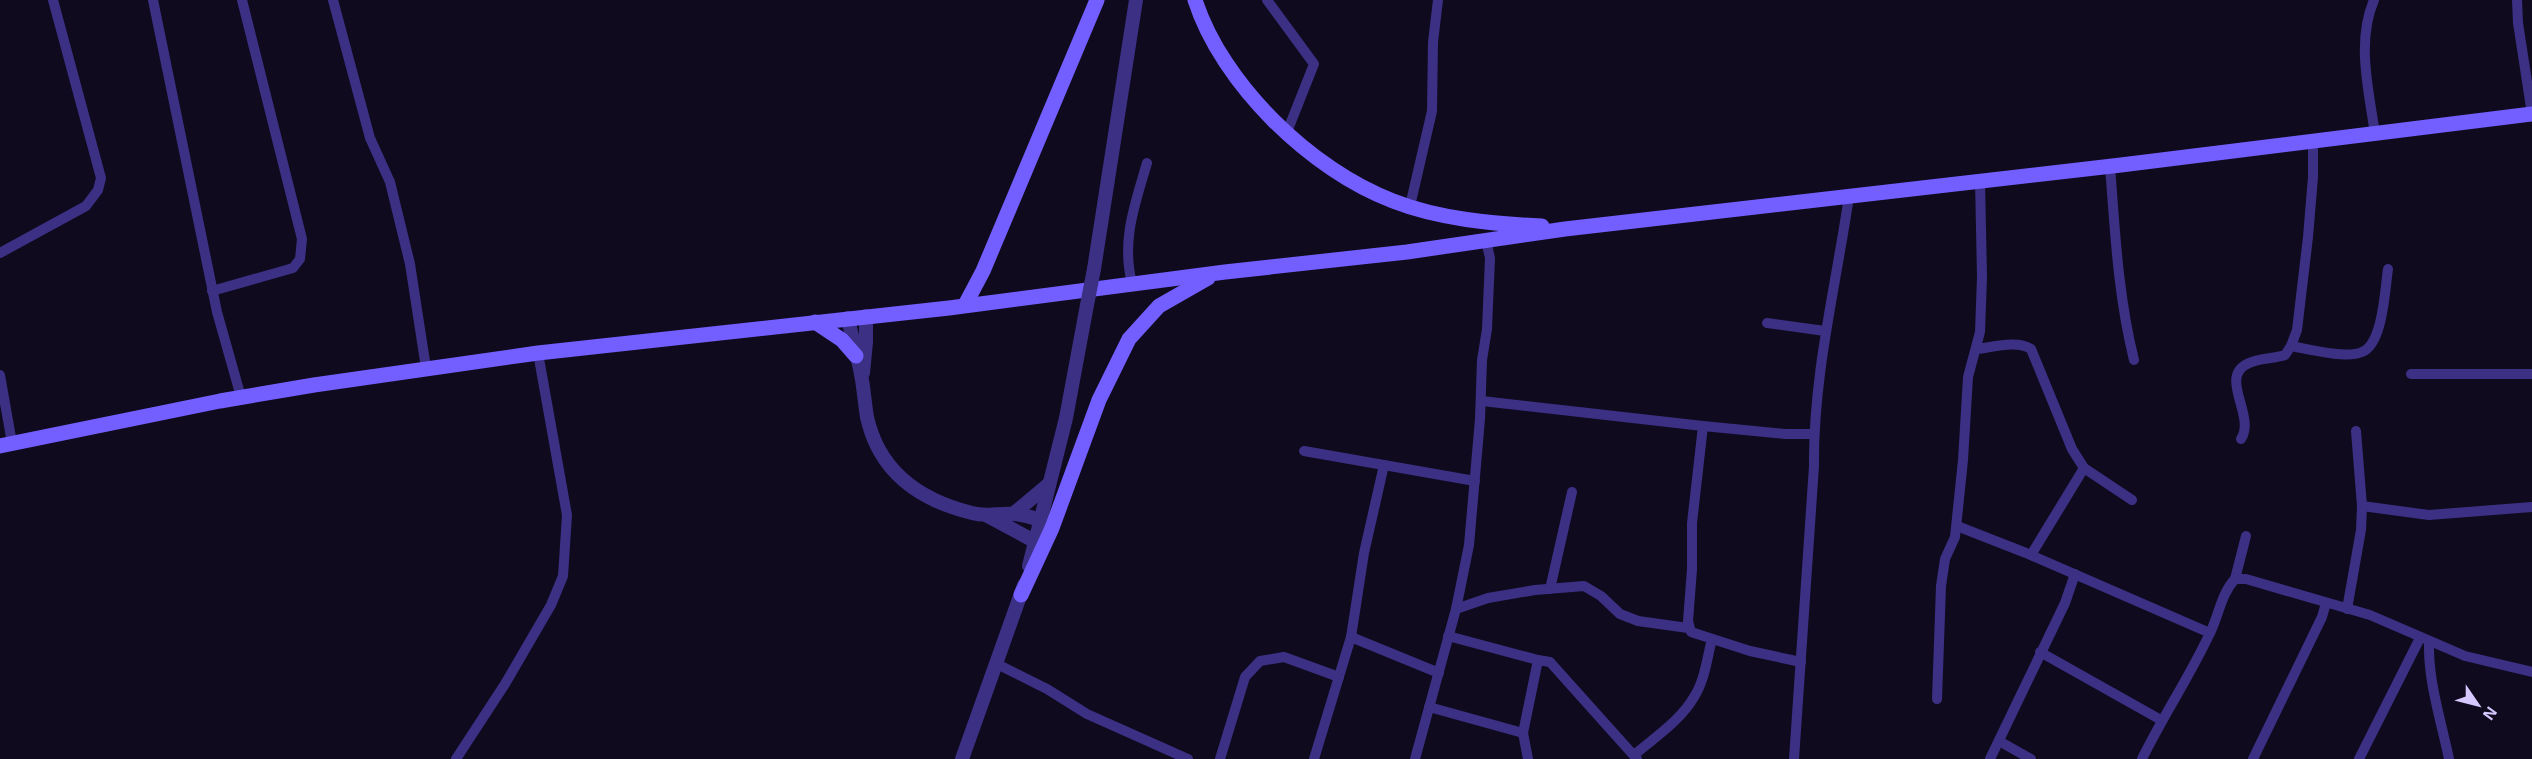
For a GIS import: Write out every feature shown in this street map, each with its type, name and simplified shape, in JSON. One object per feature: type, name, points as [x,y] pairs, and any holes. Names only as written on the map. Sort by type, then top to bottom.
[{"type":"main road","points":[[965,305],[983,271],[1097,0]]},
{"type":"main road","points":[[1195,0],[1214,43],[1254,99],[1308,150],[1362,186],[1393,201],[1456,217],[1565,229]]},
{"type":"main road","points":[[6,444],[241,397],[538,353],[965,305],[1486,241],[1565,229],[2110,166],[2532,114]]},
{"type":"main road","points":[[1021,595],[1052,528],[1099,400],[1129,339],[1159,306],[1204,280],[1225,272]]},
{"type":"main road","points":[[815,322],[842,340],[855,356]]},
{"type":"street","points":[[0,253],[86,206],[98,190],[101,178],[53,0]]},
{"type":"street","points":[[153,0],[212,291],[241,397]]},
{"type":"street","points":[[212,291],[293,267],[300,259],[302,239],[242,0]]},
{"type":"street","points":[[333,0],[370,138],[390,182],[410,264],[426,368]]},
{"type":"street","points":[[962,759],[1021,595],[1066,418],[1088,305],[1136,0]]},
{"type":"street","points":[[1268,0],[1314,64],[1287,132]]},
{"type":"street","points":[[1410,206],[1432,111],[1433,42],[1438,0]]},
{"type":"street","points":[[2374,0],[2366,25],[2365,50],[2375,134]]},
{"type":"street","points":[[2517,0],[2518,23],[2532,114]]},
{"type":"street","points":[[2241,438],[2245,433],[2246,421],[2237,390],[2236,373],[2251,362],[2285,355],[2297,330],[2308,237],[2313,177],[2313,141]]},
{"type":"street","points":[[1132,283],[1126,262],[1130,224],[1146,163]]},
{"type":"street","points":[[2110,166],[2118,267],[2126,331],[2134,360]]},
{"type":"street","points":[[1937,699],[1941,586],[1945,559],[1955,537],[1957,526],[1968,377],[1977,349],[1982,318],[1980,180]]},
{"type":"street","points":[[1793,758],[1814,466],[1814,434],[1825,331],[1849,196]]},
{"type":"street","points":[[1416,759],[1456,609],[1469,545],[1490,281],[1490,258],[1486,241]]},
{"type":"street","points":[[2291,346],[2341,354],[2362,352],[2370,345],[2379,331],[2388,269]]},
{"type":"street","points":[[862,378],[867,342],[866,316]]},
{"type":"street","points":[[848,318],[855,356],[862,378],[867,417],[875,442],[884,459],[901,480],[922,494],[946,505],[986,515],[1036,542]]},
{"type":"street","points":[[1767,323],[1825,331]]},
{"type":"street","points":[[1977,349],[2025,345],[2031,350],[2072,448],[2084,468],[2132,500]]},
{"type":"street","points":[[456,759],[506,684],[551,605],[563,576],[567,515],[538,353]]},
{"type":"street","points":[[2411,374],[2532,374]]},
{"type":"street","points":[[0,375],[6,444]]},
{"type":"street","points":[[1482,401],[1703,426],[1785,434],[1814,434]]},
{"type":"street","points":[[1688,628],[1693,511],[1703,426]]},
{"type":"street","points":[[2347,609],[2359,551],[2362,506],[2356,431]]},
{"type":"street","points":[[1304,452],[1475,480]]},
{"type":"street","points":[[1314,759],[1351,637],[1364,553],[1384,465]]},
{"type":"street","points":[[2031,555],[2084,468]]},
{"type":"street","points":[[1013,514],[1049,484]]},
{"type":"street","points":[[1550,589],[1572,492]]},
{"type":"street","points":[[2362,506],[2429,515],[2532,507]]},
{"type":"street","points":[[986,515],[1013,514],[1040,520]]},
{"type":"street","points":[[1957,526],[2031,555],[2210,633]]},
{"type":"street","points":[[2142,759],[2161,720],[2210,633],[2228,587],[2235,579],[2246,536]]},
{"type":"street","points":[[1990,759],[2065,603],[2075,574]]},
{"type":"street","points":[[2235,579],[2246,579],[2370,615],[2465,656],[2532,672]]},
{"type":"street","points":[[1456,609],[1488,598],[1584,586],[1601,596],[1620,614],[1638,621],[1688,628],[1691,632],[1750,651],[1801,662]]},
{"type":"street","points":[[2253,759],[2322,617],[2326,603]]},
{"type":"street","points":[[1448,636],[1550,662],[1636,757],[1681,714],[1695,697],[1712,639]]},
{"type":"street","points":[[1351,637],[1438,673]]},
{"type":"street","points":[[2359,759],[2425,640]]},
{"type":"street","points":[[2425,640],[2428,664],[2449,759]]},
{"type":"street","points":[[2040,652],[2161,720]]},
{"type":"street","points":[[1220,759],[1245,677],[1260,661],[1284,657],[1339,677]]},
{"type":"street","points":[[1528,759],[1523,733],[1538,660]]},
{"type":"street","points":[[997,664],[1047,688],[1086,714],[1188,759]]},
{"type":"street","points":[[1429,707],[1523,733]]},
{"type":"street","points":[[1999,741],[2031,759]]}]
